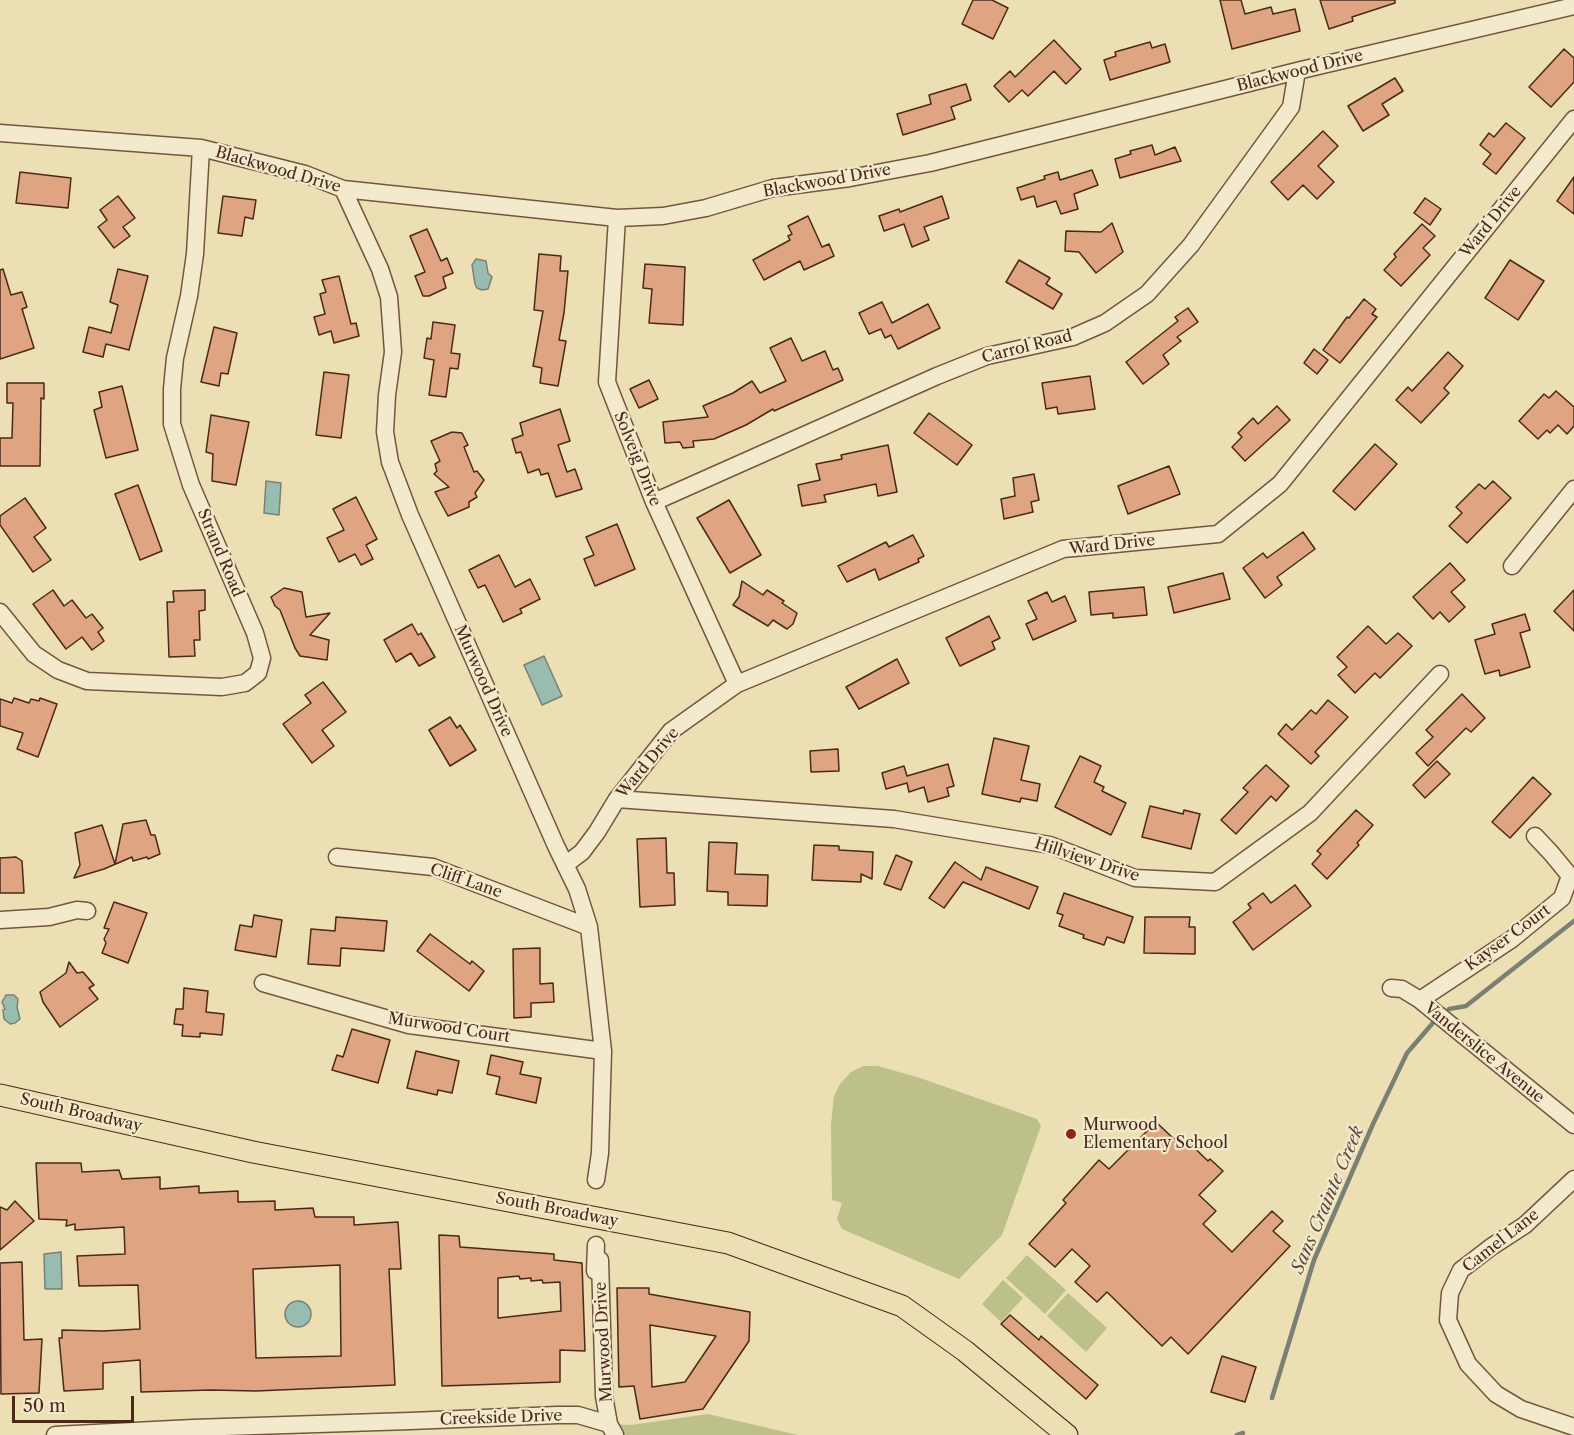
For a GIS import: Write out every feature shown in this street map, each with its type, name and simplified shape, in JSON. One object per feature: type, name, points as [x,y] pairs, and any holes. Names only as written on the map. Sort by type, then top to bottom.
[{"type":"main road","name":"South Broadway","points":[[0,1095],[253,1152],[728,1243],[902,1306],[965,1351],[1067,1435]]},
{"type":"street","name":"Blackwood Drive","points":[[0,133],[201,148],[305,174],[343,189],[617,218],[674,214],[706,208],[773,188],[850,178],[930,163],[1297,71],[1574,6]]},
{"type":"street","name":"Carrol Road","points":[[654,502],[937,375],[987,356],[1073,337],[1105,323],[1147,294],[1191,245],[1291,107],[1297,71]]},
{"type":"street","name":"Ward Drive","points":[[566,865],[582,852],[617,799],[671,731],[737,684],[1063,549],[1218,534],[1280,484],[1574,119]]},
{"type":"street","name":"Strand Road","points":[[0,612],[34,654],[58,670],[87,681],[222,687],[245,683],[258,673],[262,658],[255,633],[191,485],[172,424],[175,358],[195,254],[201,148]]},
{"type":"street","name":"Murwood Drive","points":[[343,189],[380,269],[389,297],[393,352],[385,432],[390,462],[410,515],[577,889],[589,927],[603,1051],[597,1180]]},
{"type":"street","name":"Solveig Drive","points":[[617,218],[607,382],[654,502],[737,684]]},
{"type":"street","points":[[1512,566],[1574,489]]},
{"type":"street","name":"Hillview Drive","points":[[617,799],[894,819],[1050,845],[1135,878],[1215,882],[1310,813],[1440,674]]},
{"type":"street","name":"Kayser Court","points":[[1420,1000],[1512,939],[1562,898],[1570,876],[1535,836]]},
{"type":"street","name":"Cliff Lane","points":[[337,857],[433,867],[589,927]]},
{"type":"street","points":[[0,920],[49,917],[77,910],[87,910]]},
{"type":"street","name":"Murwood Court","points":[[263,983],[409,1025],[603,1051]]},
{"type":"street","name":"Vanderslice Avenue","points":[[1391,988],[1402,989],[1420,1000],[1574,1125]]},
{"type":"street","name":"Camel Lane","points":[[1574,1179],[1525,1226],[1491,1247],[1461,1270],[1450,1293],[1448,1320],[1468,1364],[1496,1394],[1521,1409],[1574,1427]]},
{"type":"street","name":"Murwood Drive","points":[[597,1398],[598,1253],[601,1277],[604,1396],[612,1429]]},
{"type":"street","name":"Creekside Drive","points":[[55,1435],[556,1415],[578,1415],[612,1429]]},
{"type":"green space","points":[[863,1066],[878,1066],[920,1078],[1037,1119],[1041,1126],[1002,1235],[959,1279],[842,1229],[837,1219],[842,1203],[832,1200],[831,1125],[834,1096],[840,1084],[851,1072]]},
{"type":"green space","points":[[1027,1255],[1066,1290],[1045,1314],[1006,1278]]},
{"type":"green space","points":[[1003,1280],[1023,1298],[1001,1322],[982,1304]]},
{"type":"green space","points":[[1068,1293],[1107,1328],[1086,1352],[1047,1316]]},
{"type":"green space","points":[[708,1414],[798,1435],[615,1435],[609,1424],[631,1425]]},
{"type":"water","points":[[476,259],[486,261],[488,273],[492,277],[488,289],[482,290],[475,284],[472,265]]},
{"type":"water","points":[[266,481],[281,483],[279,515],[264,513]]},
{"type":"water","points":[[544,656],[562,696],[542,705],[524,665]]},
{"type":"water","points":[[6,995],[14,995],[18,999],[20,1019],[15,1023],[10,1024],[4,1019],[3,1010],[5,1009],[2,1002]]},
{"type":"water","points":[[61,1252],[62,1289],[45,1289],[44,1254]]},
{"type":"water","points":[[298,1301],[307,1305],[311,1314],[307,1323],[298,1327],[289,1323],[285,1314],[289,1305]]},
{"type":"building","points":[[973,0],[992,0],[1008,8],[993,39],[962,24]]},
{"type":"building","points":[[1220,0],[1241,0],[1245,14],[1271,7],[1273,14],[1295,9],[1300,31],[1232,49]]},
{"type":"building","points":[[1320,0],[1395,0],[1395,3],[1352,17],[1353,21],[1329,29]]},
{"type":"building","points":[[1054,40],[1081,69],[1066,84],[1054,71],[1028,96],[1022,90],[1009,102],[994,86],[1010,71],[1015,77]]},
{"type":"building","points":[[1150,42],[1152,48],[1165,44],[1170,62],[1110,80],[1104,60],[1116,56],[1115,52]]},
{"type":"building","points":[[1564,49],[1574,58],[1574,82],[1551,107],[1529,87]]},
{"type":"building","points":[[1395,78],[1403,91],[1382,104],[1389,115],[1363,131],[1348,106]]},
{"type":"building","points":[[966,84],[971,100],[951,107],[955,119],[903,135],[897,114],[931,104],[929,95]]},
{"type":"building","points":[[1506,123],[1525,138],[1496,174],[1483,164],[1491,154],[1480,145],[1489,133],[1494,137]]},
{"type":"building","points":[[1323,131],[1338,146],[1318,166],[1334,182],[1317,199],[1303,185],[1288,200],[1271,182]]},
{"type":"building","points":[[1152,145],[1155,155],[1175,147],[1181,161],[1120,178],[1115,159],[1131,154],[1130,151]]},
{"type":"building","points":[[1092,170],[1098,185],[1074,194],[1078,209],[1061,214],[1056,201],[1037,207],[1034,196],[1021,200],[1017,188],[1058,172],[1060,180]]},
{"type":"building","points":[[20,172],[71,178],[68,208],[16,203]]},
{"type":"building","points":[[1574,177],[1574,214],[1557,201]]},
{"type":"building","points":[[118,196],[135,218],[123,227],[130,236],[114,248],[98,227],[107,220],[100,210]]},
{"type":"building","points":[[223,196],[256,200],[253,219],[245,217],[242,236],[218,233]]},
{"type":"building","points":[[942,196],[949,218],[924,227],[929,240],[912,247],[904,224],[884,231],[879,216],[899,209],[900,212]]},
{"type":"building","points":[[1425,198],[1441,209],[1430,225],[1414,213]]},
{"type":"building","points":[[808,216],[822,247],[829,244],[834,256],[804,270],[800,261],[764,280],[753,260],[790,240],[788,236],[792,234],[788,226]]},
{"type":"building","points":[[1112,223],[1123,252],[1096,273],[1079,252],[1065,251],[1066,231],[1101,232]]},
{"type":"building","points":[[1422,224],[1435,236],[1423,248],[1430,255],[1401,286],[1384,270],[1396,257],[1394,254]]},
{"type":"building","points":[[427,229],[441,261],[447,258],[453,273],[443,277],[446,288],[429,296],[423,296],[415,276],[425,272],[410,236]]},
{"type":"building","points":[[539,254],[561,256],[560,271],[568,271],[559,340],[566,341],[558,386],[540,383],[542,368],[533,366],[543,311],[534,310]]},
{"type":"building","points":[[1019,260],[1050,278],[1046,284],[1062,294],[1053,309],[1006,282]]},
{"type":"building","points":[[1510,260],[1544,281],[1518,320],[1485,298]]},
{"type":"building","points":[[645,264],[685,267],[683,325],[649,323],[652,289],[643,288]]},
{"type":"building","points":[[3,269],[11,295],[22,292],[27,307],[22,309],[34,348],[0,359],[0,270]]},
{"type":"building","points":[[118,269],[148,276],[129,350],[106,344],[103,357],[83,352],[89,327],[111,333],[118,305],[110,302]]},
{"type":"building","points":[[339,276],[351,324],[356,323],[359,336],[334,343],[331,331],[319,335],[314,317],[325,314],[320,294],[326,292],[322,280]]},
{"type":"building","points":[[1364,299],[1376,309],[1372,314],[1377,317],[1340,363],[1323,350],[1347,317],[1349,318]]},
{"type":"building","points":[[882,302],[892,323],[928,304],[940,328],[898,349],[891,335],[885,338],[881,329],[869,334],[859,313]]},
{"type":"building","points":[[1188,308],[1198,322],[1177,337],[1181,341],[1163,355],[1169,364],[1143,384],[1126,362],[1178,321],[1175,317]]},
{"type":"building","points":[[433,322],[455,325],[451,353],[460,354],[458,369],[450,368],[446,397],[429,395],[434,360],[424,358],[427,338],[431,339]]},
{"type":"building","points":[[214,327],[237,333],[228,374],[221,373],[219,386],[201,382]]},
{"type":"building","points":[[791,338],[802,361],[825,351],[833,370],[838,368],[843,380],[774,411],[773,409],[746,425],[714,439],[693,441],[694,447],[683,448],[680,442],[665,443],[663,422],[708,417],[703,406],[733,393],[752,381],[760,393],[786,381],[770,348]]},
{"type":"building","points":[[1314,349],[1328,360],[1317,374],[1304,363]]},
{"type":"building","points":[[1448,352],[1463,366],[1444,388],[1449,393],[1421,423],[1396,400],[1408,387],[1412,391]]},
{"type":"building","points":[[324,372],[349,375],[341,438],[316,435]]},
{"type":"building","points":[[1090,376],[1095,409],[1058,414],[1057,407],[1046,409],[1042,383]]},
{"type":"building","points":[[649,380],[658,399],[639,408],[630,389]]},
{"type":"building","points":[[7,383],[44,383],[44,399],[41,398],[40,466],[0,466],[0,438],[12,438],[13,403],[7,403]]},
{"type":"building","points":[[122,386],[138,450],[106,458],[94,410],[102,407],[99,392]]},
{"type":"building","points":[[1556,391],[1574,407],[1574,426],[1567,434],[1558,425],[1550,433],[1547,430],[1538,439],[1519,421],[1544,394],[1549,398]]},
{"type":"building","points":[[1277,406],[1290,420],[1245,461],[1232,447],[1242,437],[1238,433],[1253,418],[1258,424]]},
{"type":"building","points":[[560,409],[570,441],[558,445],[567,472],[575,469],[582,489],[556,497],[548,473],[541,475],[539,469],[528,473],[521,452],[516,453],[512,439],[523,435],[520,423]]},
{"type":"building","points":[[929,413],[972,445],[957,465],[914,433]]},
{"type":"building","points":[[211,415],[249,422],[236,485],[212,481],[213,454],[206,452]]},
{"type":"building","points":[[452,432],[462,433],[468,445],[464,447],[474,472],[477,471],[484,480],[475,493],[477,497],[469,502],[469,507],[448,516],[435,492],[449,487],[434,474],[437,471],[435,464],[440,461],[431,441]]},
{"type":"building","points":[[1375,444],[1397,464],[1355,510],[1333,491]]},
{"type":"building","points":[[888,445],[897,492],[878,496],[876,484],[824,495],[826,502],[802,506],[798,485],[820,480],[816,464],[842,459],[841,455]]},
{"type":"building","points":[[1169,466],[1180,494],[1128,514],[1118,486]]},
{"type":"building","points":[[1034,474],[1039,500],[1031,502],[1033,512],[1004,519],[1001,499],[1015,496],[1013,478]]},
{"type":"building","points":[[1493,481],[1511,498],[1467,543],[1449,526],[1462,513],[1456,507],[1479,484],[1485,489]]},
{"type":"building","points":[[138,485],[162,551],[140,560],[115,494]]},
{"type":"building","points":[[356,497],[377,539],[366,545],[373,559],[361,565],[355,554],[339,562],[327,538],[344,530],[333,509]]},
{"type":"building","points":[[25,498],[46,528],[34,537],[51,560],[33,572],[0,525],[0,516]]},
{"type":"building","points":[[729,500],[761,555],[730,573],[697,518]]},
{"type":"building","points":[[617,524],[635,569],[595,586],[584,559],[594,555],[586,537]]},
{"type":"building","points":[[1303,532],[1315,549],[1277,577],[1282,585],[1265,598],[1243,568],[1263,553],[1267,558]]},
{"type":"building","points":[[913,535],[924,556],[918,559],[919,562],[879,580],[875,569],[847,582],[838,566],[886,542],[889,547]]},
{"type":"building","points":[[499,555],[515,587],[530,579],[540,599],[520,609],[522,613],[503,622],[485,585],[478,588],[469,570]]},
{"type":"building","points":[[1450,563],[1465,580],[1451,592],[1465,607],[1449,622],[1440,612],[1433,619],[1413,597]]},
{"type":"building","points":[[1223,573],[1230,599],[1174,613],[1168,587]]},
{"type":"building","points":[[742,581],[763,595],[767,590],[784,601],[782,603],[797,613],[793,624],[787,629],[773,620],[768,626],[733,605],[739,597]]},
{"type":"building","points":[[1144,587],[1147,615],[1113,618],[1113,613],[1091,615],[1089,592]]},
{"type":"building","points":[[284,588],[302,592],[306,617],[330,613],[310,635],[329,640],[327,660],[300,656],[295,648],[280,610],[275,606],[271,597]]},
{"type":"building","points":[[53,590],[64,606],[72,600],[86,618],[92,614],[103,628],[98,632],[104,641],[92,650],[82,637],[66,649],[33,604]]},
{"type":"building","points":[[205,590],[205,610],[199,611],[200,640],[194,640],[195,656],[169,657],[167,602],[174,602],[173,591]]},
{"type":"building","points":[[1574,590],[1574,631],[1554,611]]},
{"type":"building","points":[[1047,592],[1052,602],[1065,596],[1076,621],[1033,640],[1026,624],[1037,619],[1028,601]]},
{"type":"building","points":[[1525,614],[1530,630],[1520,633],[1530,667],[1500,676],[1499,670],[1485,674],[1475,640],[1495,634],[1492,624]]},
{"type":"building","points":[[989,616],[1000,638],[992,642],[995,649],[960,666],[946,638]]},
{"type":"building","points":[[412,624],[418,635],[421,633],[435,657],[419,666],[411,653],[396,662],[384,640]]},
{"type":"building","points":[[1368,626],[1386,644],[1398,633],[1412,646],[1380,678],[1375,673],[1355,693],[1338,675],[1347,667],[1337,657]]},
{"type":"building","points":[[897,659],[909,683],[859,709],[846,687]]},
{"type":"building","points":[[323,682],[346,712],[322,730],[334,746],[312,763],[283,724],[311,703],[305,695]]},
{"type":"building","points":[[1462,694],[1485,718],[1471,732],[1466,728],[1428,766],[1416,753],[1433,737],[1426,730]]},
{"type":"building","points":[[14,698],[29,703],[31,699],[39,701],[40,698],[57,704],[38,757],[17,749],[23,733],[0,726],[0,699],[12,703]]},
{"type":"building","points":[[1328,700],[1348,717],[1315,752],[1319,756],[1311,764],[1278,734],[1286,724],[1292,730],[1311,710],[1316,714]]},
{"type":"building","points":[[450,717],[457,728],[460,725],[476,750],[450,766],[429,730]]},
{"type":"building","points":[[994,738],[1029,746],[1021,780],[1040,784],[1037,801],[1021,798],[1020,802],[982,794]]},
{"type":"building","points":[[838,749],[839,771],[811,772],[810,751]]},
{"type":"building","points":[[1080,756],[1101,766],[1094,782],[1104,787],[1102,791],[1126,803],[1111,835],[1055,807]]},
{"type":"building","points":[[1437,761],[1450,774],[1425,798],[1413,785]]},
{"type":"building","points":[[948,764],[954,786],[947,788],[949,796],[928,802],[924,787],[909,792],[907,783],[886,789],[882,773],[904,766],[907,776]]},
{"type":"building","points":[[1266,765],[1289,786],[1276,801],[1271,796],[1236,834],[1221,820],[1248,792],[1243,788]]},
{"type":"building","points":[[1533,777],[1551,794],[1510,838],[1492,822]]},
{"type":"building","points":[[1150,806],[1183,814],[1184,810],[1200,814],[1191,849],[1142,837]]},
{"type":"building","points":[[1356,810],[1373,825],[1357,843],[1359,845],[1327,879],[1312,864],[1321,854],[1317,851]]},
{"type":"building","points":[[146,820],[151,835],[155,835],[160,854],[148,859],[147,857],[133,861],[132,857],[104,869],[74,878],[80,865],[75,833],[102,825],[115,864],[123,824]]},
{"type":"building","points":[[666,838],[667,873],[674,873],[675,905],[640,907],[637,839]]},
{"type":"building","points":[[709,842],[737,843],[735,874],[768,875],[767,906],[728,905],[728,892],[707,891]]},
{"type":"building","points":[[814,845],[839,846],[839,850],[873,852],[872,879],[861,874],[861,882],[812,880]]},
{"type":"building","points":[[896,855],[912,862],[901,890],[884,884]]},
{"type":"building","points":[[16,857],[22,861],[24,893],[0,893],[0,858]]},
{"type":"building","points":[[955,862],[981,880],[986,867],[1038,887],[1029,909],[963,882],[944,908],[929,898]]},
{"type":"building","points":[[1295,885],[1311,906],[1253,950],[1233,922],[1251,908],[1248,904],[1263,893],[1271,903]]},
{"type":"building","points":[[1064,893],[1133,917],[1124,943],[1107,937],[1104,945],[1059,926],[1063,915],[1057,913]]},
{"type":"building","points":[[114,902],[147,913],[128,963],[102,953],[106,943],[104,939],[109,929],[104,928]]},
{"type":"building","points":[[254,915],[282,920],[276,957],[235,950],[240,925],[252,927]]},
{"type":"building","points":[[336,917],[387,921],[384,951],[341,948],[340,966],[308,964],[311,929],[335,931]]},
{"type":"building","points":[[1145,917],[1190,917],[1189,927],[1195,927],[1195,954],[1144,953]]},
{"type":"building","points":[[430,934],[470,964],[472,961],[484,971],[469,991],[417,951]]},
{"type":"building","points":[[540,948],[540,984],[553,983],[554,1002],[531,1003],[531,1017],[514,1018],[513,949]]},
{"type":"building","points":[[69,962],[77,973],[83,972],[94,985],[89,988],[98,999],[60,1027],[43,1002],[40,992],[66,973]]},
{"type":"building","points":[[184,988],[208,991],[206,1012],[224,1014],[222,1035],[200,1033],[200,1037],[182,1036],[183,1025],[174,1024],[176,1009],[183,1009]]},
{"type":"building","points":[[352,1029],[390,1040],[378,1083],[332,1070],[337,1055],[343,1057]]},
{"type":"building","points":[[416,1051],[459,1061],[452,1093],[438,1090],[437,1095],[407,1088]]},
{"type":"building","points":[[491,1055],[523,1062],[520,1074],[541,1078],[536,1103],[496,1094],[500,1077],[487,1074]]},
{"type":"building","points":[[1156,1122],[1174,1139],[1180,1134],[1208,1161],[1210,1159],[1223,1171],[1199,1195],[1216,1211],[1203,1224],[1232,1252],[1272,1211],[1283,1221],[1273,1231],[1290,1246],[1188,1354],[1171,1337],[1162,1346],[1107,1292],[1097,1302],[1075,1282],[1090,1266],[1072,1249],[1055,1267],[1029,1244],[1066,1203],[1063,1200],[1099,1160],[1109,1169]]},
{"type":"building","points":[[36,1163],[81,1163],[82,1172],[119,1170],[122,1179],[160,1177],[160,1189],[199,1186],[199,1193],[238,1191],[238,1202],[275,1201],[275,1210],[313,1208],[315,1217],[354,1217],[354,1225],[398,1222],[401,1269],[389,1269],[395,1385],[256,1391],[141,1392],[140,1360],[103,1363],[103,1389],[64,1391],[59,1338],[62,1338],[62,1330],[140,1329],[138,1285],[79,1286],[77,1256],[125,1254],[124,1227],[75,1230],[75,1224],[66,1226],[67,1220],[39,1219]],"holes":[[[340,1265],[341,1356],[256,1358],[253,1269]]]},
{"type":"building","points":[[15,1201],[34,1221],[0,1250],[0,1207],[7,1210]]},
{"type":"building","points":[[439,1235],[459,1236],[460,1247],[554,1254],[554,1260],[582,1263],[585,1351],[560,1350],[560,1382],[442,1386]],"holes":[[[519,1276],[520,1279],[531,1278],[531,1281],[542,1280],[543,1283],[560,1282],[561,1311],[498,1318],[498,1278]]]},
{"type":"building","points":[[22,1262],[24,1340],[42,1339],[39,1393],[1,1394],[0,1263]]},
{"type":"building","points":[[617,1288],[649,1288],[649,1294],[750,1312],[749,1341],[703,1409],[640,1419],[634,1386],[619,1387]],"holes":[[[650,1325],[716,1336],[685,1382],[652,1387]]]},
{"type":"building","points":[[1010,1315],[1039,1340],[1041,1336],[1098,1385],[1086,1399],[1001,1324]]},
{"type":"building","points":[[1222,1356],[1256,1367],[1245,1402],[1211,1392]]},
{"type":"waterway","name":"Sans Crainte Creek","points":[[1449,1009],[1466,1006],[1574,921]]},
{"type":"waterway","name":"Sans Crainte Creek","points":[[1272,1398],[1314,1260],[1373,1124],[1407,1053],[1432,1024]]},
{"type":"waterway","name":"Sans Crainte Creek","points":[[1237,1435],[1243,1433]]},
{"type":"place","name":"Murwood Elementary School","points":[[1071,1134]]}]
